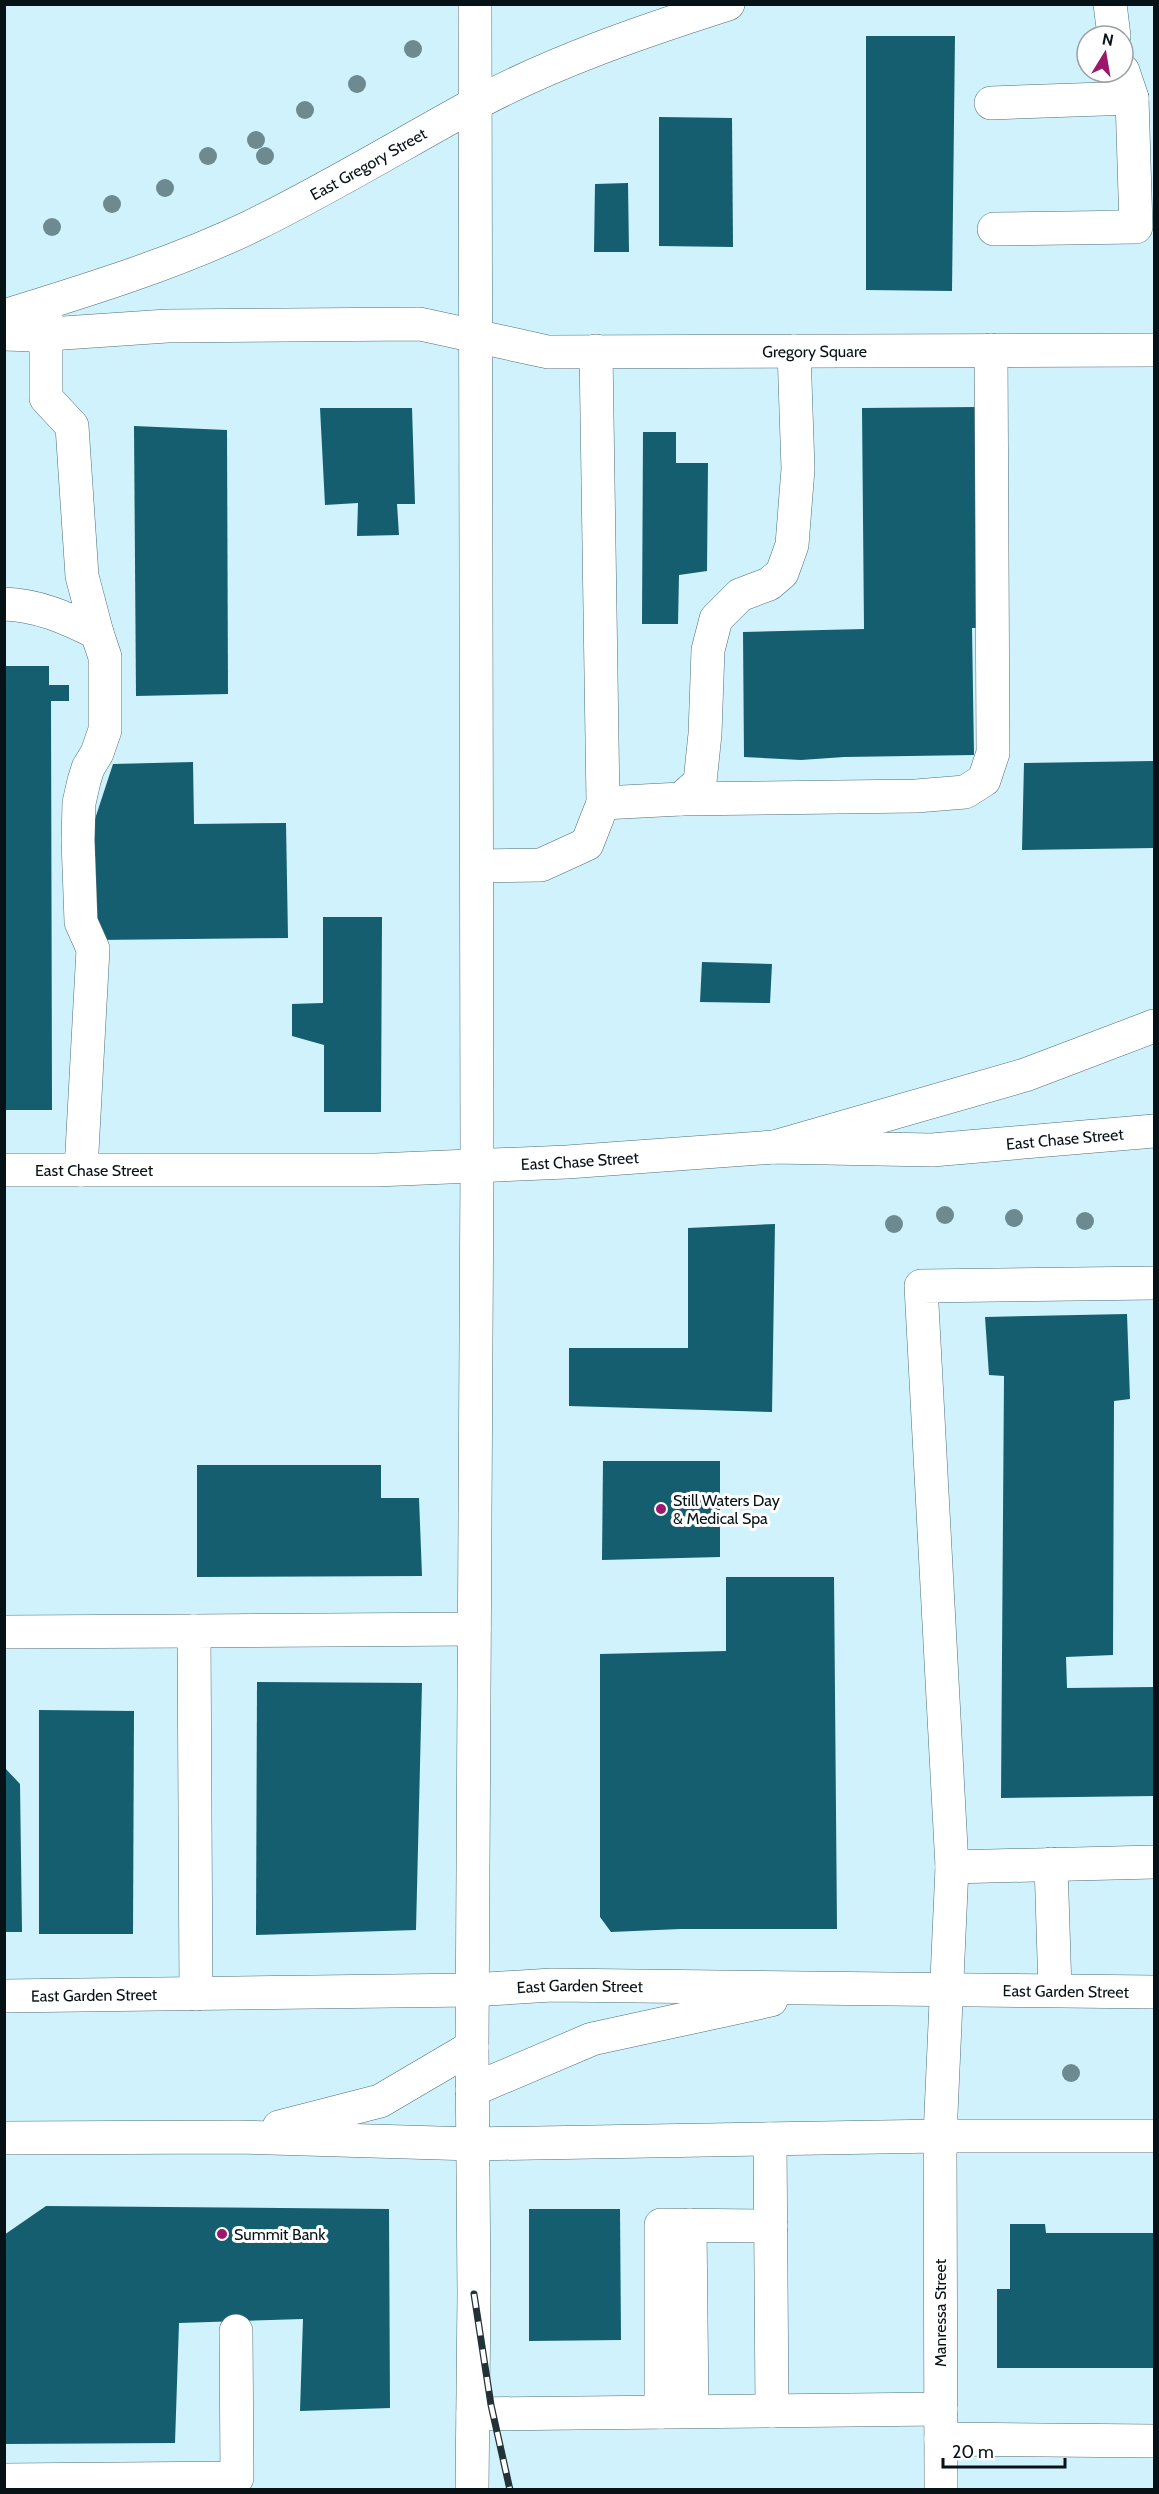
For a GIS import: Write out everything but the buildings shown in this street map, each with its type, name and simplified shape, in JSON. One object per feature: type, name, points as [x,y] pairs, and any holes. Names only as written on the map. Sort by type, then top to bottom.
[{"type":"main road","points":[[472,2490],[478,337],[475,4]]},
{"type":"main road","name":"East Gregory Street","points":[[4,334],[46,318],[116,281],[250,227],[376,161],[476,104],[527,79],[610,44],[728,4]]},
{"type":"main road","points":[[1110,4],[1112,24]]},
{"type":"main road","points":[[991,103],[1128,84],[1136,227],[994,229]]},
{"type":"main road","name":"East Gregory Street","points":[[4,316],[167,326],[420,324],[478,337]]},
{"type":"main road","points":[[46,318],[46,398],[72,426],[82,576],[105,657],[105,730],[98,753],[87,768],[80,803],[78,840],[81,922],[93,949],[81,1170]]},
{"type":"main road","name":"Gregory Square","points":[[478,337],[548,352],[1155,350]]},
{"type":"main road","points":[[603,803],[681,799],[916,796],[965,792],[984,780],[993,753],[991,350]]},
{"type":"main road","points":[[477,866],[541,865],[587,844],[603,803],[596,351]]},
{"type":"main road","points":[[681,799],[700,782],[705,734],[708,650],[716,619],[740,595],[769,584],[782,573],[792,545],[798,469],[794,351]]},
{"type":"main road","points":[[4,604],[38,608],[68,618],[97,633]]},
{"type":"main road","points":[[774,1147],[1025,1075],[1155,1026]]},
{"type":"main road","name":"East Chase Street","points":[[4,1170],[376,1170],[567,1162],[774,1147],[932,1150],[1155,1131]]},
{"type":"main road","name":"Manressa Street","points":[[941,2490],[940,2136],[952,1867],[921,1286],[1155,1283]]},
{"type":"main road","points":[[4,1632],[474,1629]]},
{"type":"main road","points":[[194,1631],[196,1994]]},
{"type":"main road","points":[[952,1867],[1155,1862]]},
{"type":"main road","points":[[1051,1864],[1055,1989]]},
{"type":"main road","name":"East Garden Street","points":[[4,1996],[472,1990],[552,1985],[1055,1989],[1155,1992]]},
{"type":"main road","points":[[472,2090],[592,2039],[828,1987]]},
{"type":"main road","points":[[239,2137],[380,2101],[472,2047]]},
{"type":"main road","points":[[4,2138],[239,2137],[472,2144],[940,2136],[1155,2136]]},
{"type":"main road","points":[[770,2139],[772,2410]]},
{"type":"main road","points":[[676,2412],[690,2225],[771,2226]]},
{"type":"main road","points":[[4,2480],[237,2478],[236,2331]]},
{"type":"main road","points":[[473,2414],[772,2410],[1155,2441]]},
{"type":"railway","points":[[474,2294],[491,2405],[510,2490]]},
{"type":"place","name":"Still Waters Day & Medical Spa","points":[[661,1509]]},
{"type":"place","name":"Summit Bank","points":[[222,2234]]}]
